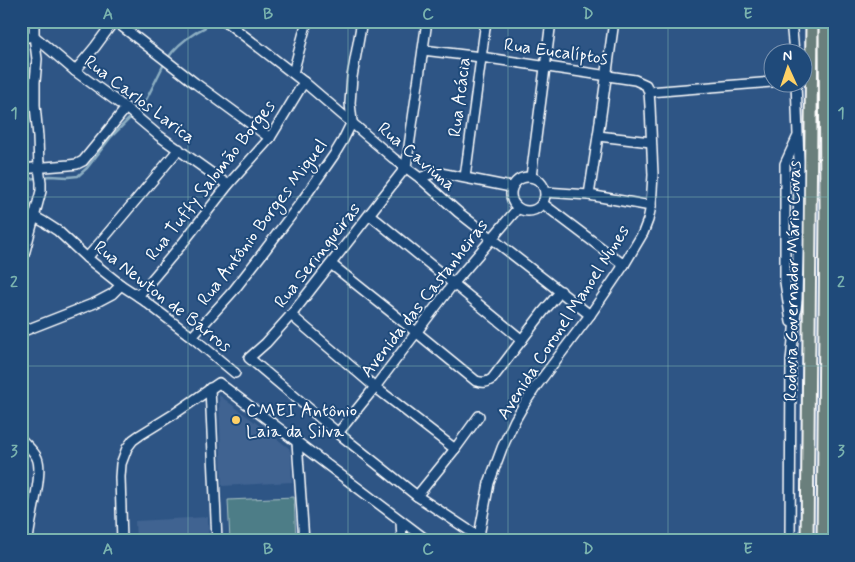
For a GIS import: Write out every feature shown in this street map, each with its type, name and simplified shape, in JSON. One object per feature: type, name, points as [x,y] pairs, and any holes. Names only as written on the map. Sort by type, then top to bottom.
[{"type":"main road","points":[[806,21],[809,42]]},
{"type":"main road","name":"Rodovia Governador Mário Covas","points":[[812,21],[812,42]]},
{"type":"main road","name":"Rodovia Governador Mário Covas","points":[[823,541],[826,21]]},
{"type":"main road","name":"Rodovia Governador Mário Covas","points":[[807,541],[812,92]]},
{"type":"street","points":[[21,266],[41,191],[35,106],[37,58],[34,21]]},
{"type":"street","points":[[75,71],[115,21],[270,138]]},
{"type":"street","name":"Rua Caviúna","points":[[225,21],[304,82],[458,212],[590,315]]},
{"type":"street","points":[[293,73],[306,21]]},
{"type":"street","points":[[352,122],[350,103],[352,77],[362,21]]},
{"type":"street","points":[[406,168],[427,21]]},
{"type":"street","name":"Rua Acácia","points":[[466,177],[486,21]]},
{"type":"street","points":[[531,177],[551,21]]},
{"type":"street","points":[[589,195],[614,21]]},
{"type":"street","points":[[791,21],[793,42]]},
{"type":"street","points":[[21,38],[34,36]]},
{"type":"street","name":"Rua Carlos Larica","points":[[34,36],[75,71],[126,108],[158,135],[228,185]]},
{"type":"street","name":"Rua Eucalíptos","points":[[423,50],[606,75],[641,82],[646,85],[649,92]]},
{"type":"street","name":"Rua Tuffy Salomão Borges","points":[[138,296],[228,185],[270,138],[304,82]]},
{"type":"street","points":[[649,92],[762,83]]},
{"type":"street","name":"Avenida Coronel Manoel Nunes","points":[[478,539],[489,484],[502,448],[515,420],[537,385],[590,315],[624,265],[643,233],[648,220],[653,175],[649,92]]},
{"type":"street","points":[[790,541],[791,362],[797,299],[799,161],[796,92]]},
{"type":"street","points":[[21,169],[40,174],[78,164],[126,108]]},
{"type":"street","name":"Rua Antônio Borges Miguel","points":[[192,337],[234,290],[302,201],[334,155],[352,122]]},
{"type":"street","points":[[598,136],[651,142]]},
{"type":"street","points":[[793,337],[785,282],[785,164],[798,136]]},
{"type":"street","points":[[87,258],[179,149]]},
{"type":"street","name":"Rua Seringueiras","points":[[338,433],[249,358],[266,343],[291,315],[406,168]]},
{"type":"street","points":[[420,178],[440,173],[512,187]]},
{"type":"street","points":[[525,177],[531,177],[536,178],[540,182],[545,192],[539,207],[528,211],[518,208],[514,204],[510,193],[515,182],[525,177]]},
{"type":"street","points":[[545,192],[589,195],[651,206]]},
{"type":"street","points":[[542,203],[624,265]]},
{"type":"street","name":"Avenida das Castanheiras","points":[[338,433],[453,284],[518,208]]},
{"type":"street","points":[[370,215],[522,340]]},
{"type":"street","name":"Rua Newton de Barros","points":[[21,218],[35,218],[58,231],[87,258],[192,337],[235,373]]},
{"type":"street","points":[[330,264],[476,381],[484,383],[492,379],[561,291]]},
{"type":"street","points":[[21,332],[95,303],[112,294],[121,284]]},
{"type":"street","points":[[291,315],[375,387],[455,449]]},
{"type":"street","points":[[215,385],[297,442],[428,541]]},
{"type":"street","points":[[122,541],[120,477],[121,464],[127,448],[133,440],[215,385]]},
{"type":"street","points":[[215,385],[217,541]]},
{"type":"street","points":[[417,496],[479,416]]},
{"type":"street","points":[[338,433],[417,496],[478,539]]},
{"type":"street","points":[[21,439],[36,456],[39,463],[39,480],[28,541]]},
{"type":"street","points":[[297,442],[304,541]]},
{"type":"street","points":[[401,520],[402,541]]},
{"type":"shaded area","name":"CMEI Antônio Laia da Silva","points":[[219,395],[289,448],[292,482],[222,486]]},
{"type":"shaded area","points":[[208,517],[209,541],[136,541],[135,521]]},
{"type":"green space","points":[[294,497],[296,541],[230,541],[228,500]]},
{"type":"waterway","points":[[168,58],[180,44],[212,21]]},
{"type":"waterway","points":[[138,111],[147,98],[164,64]]},
{"type":"waterway","points":[[21,180],[50,176],[78,176],[87,168],[111,137],[131,117]]},
{"type":"place","name":"CMEI Antônio Laia da Silva","points":[[236,420]]}]
